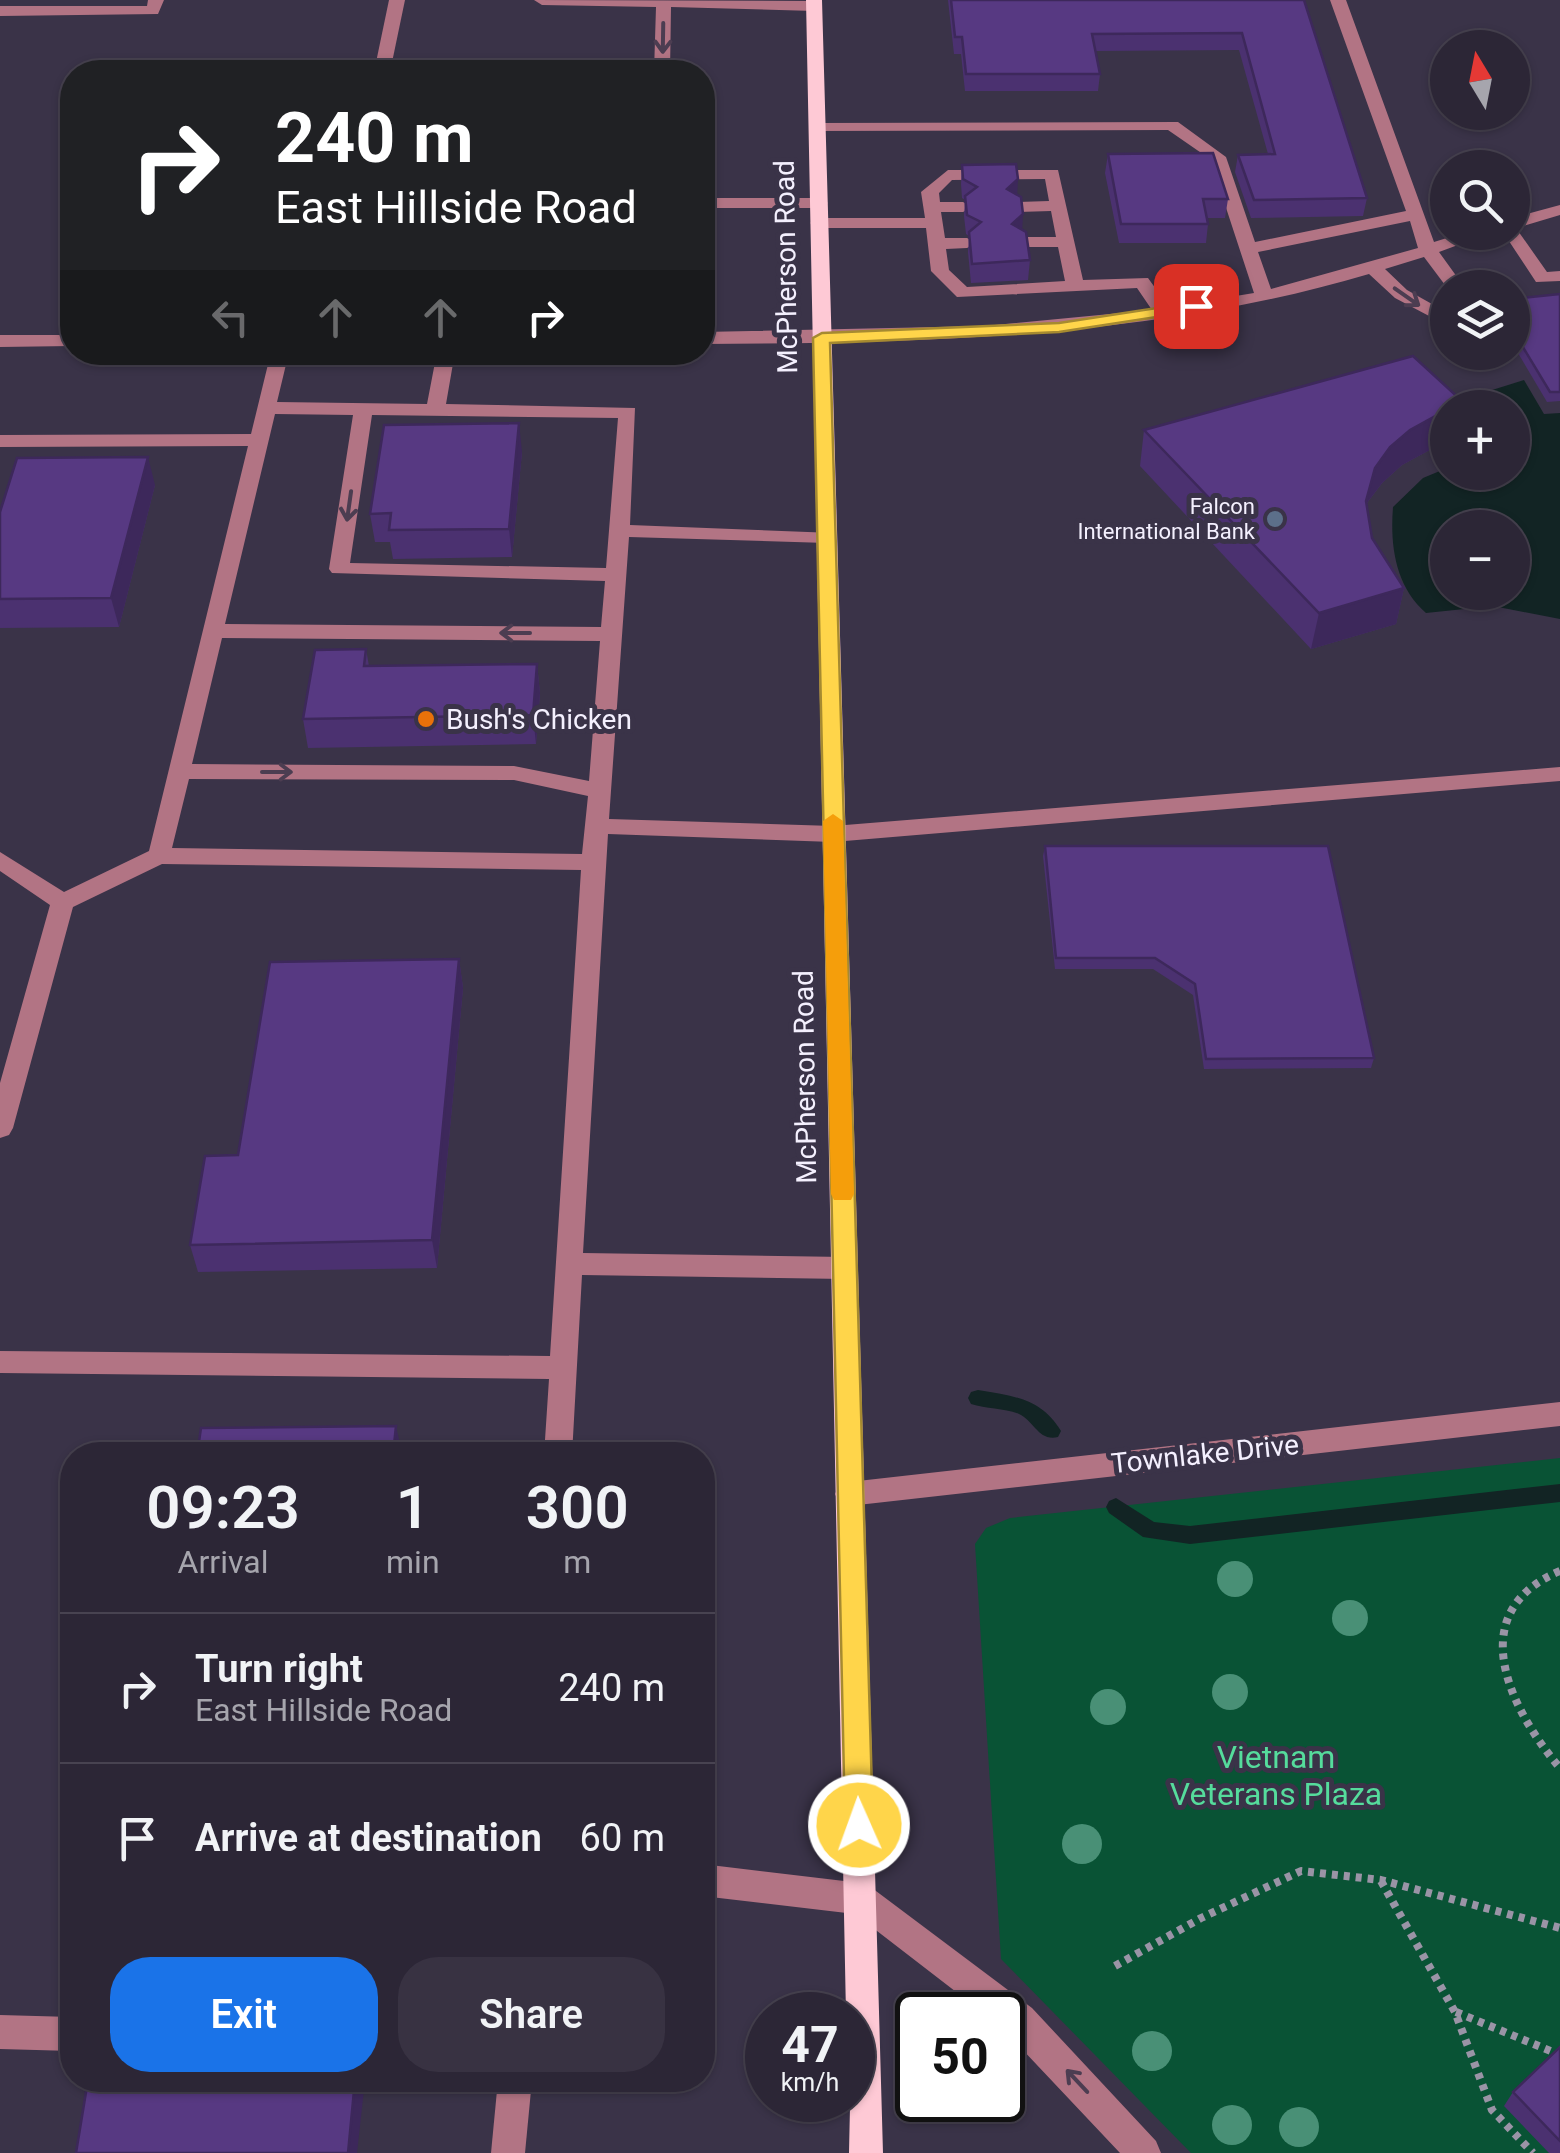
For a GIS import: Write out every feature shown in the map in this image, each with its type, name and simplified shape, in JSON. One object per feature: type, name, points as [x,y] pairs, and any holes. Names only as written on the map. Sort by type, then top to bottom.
[{"type":"main road","name":"McPherson Road","points":[[814,3],[866,2153]]},
{"type":"street","points":[[384,60],[397,0]]},
{"type":"street","points":[[542,0],[814,3]]},
{"type":"street","points":[[1338,0],[1428,250],[1443,270]]},
{"type":"street","points":[[662,60],[664,1]]},
{"type":"street","points":[[0,12],[155,6]]},
{"type":"street","points":[[819,128],[1172,125],[1218,156],[1264,296]]},
{"type":"street","points":[[1076,287],[1052,174],[948,174],[930,192],[940,271],[963,293],[1076,287],[1142,282],[1162,312]]},
{"type":"street","points":[[715,204],[819,213],[933,215],[963,208]]},
{"type":"street","points":[[1018,207],[1058,206]]},
{"type":"street","points":[[1530,219],[1560,210]]},
{"type":"street","points":[[1246,249],[1416,214]]},
{"type":"street","points":[[1023,242],[1066,242]]},
{"type":"street","points":[[936,244],[967,243]]},
{"type":"street","points":[[715,338],[822,338],[1059,328],[1264,296],[1428,250]]},
{"type":"street","points":[[1523,250],[1542,278],[1560,276]]},
{"type":"street","points":[[1372,267],[1400,294],[1430,311]]},
{"type":"street","points":[[0,341],[60,341]]},
{"type":"street","points":[[159,856],[277,365]]},
{"type":"street","points":[[435,410],[444,365]]},
{"type":"street","points":[[266,408],[628,412],[593,862],[559,1442]]},
{"type":"street","points":[[363,409],[340,568],[617,575]]},
{"type":"street","points":[[0,441],[259,440]]},
{"type":"street","points":[[620,531],[826,537]]},
{"type":"street","points":[[214,631],[613,634]]},
{"type":"street","points":[[179,771],[514,773],[565,781],[600,792]]},
{"type":"street","points":[[597,826],[834,834],[1560,774]]},
{"type":"street","points":[[0,1128],[64,902],[159,856],[593,862]]},
{"type":"street","points":[[0,860],[64,902]]},
{"type":"street","points":[[570,1264],[844,1268]]},
{"type":"street","points":[[0,1362],[562,1368]]},
{"type":"street","name":"Townlake Drive","points":[[849,1494],[1560,1414]]},
{"type":"street","points":[[715,1882],[861,1899],[1020,2020],[1144,2153]]},
{"type":"street","points":[[0,2032],[60,2034]]},
{"type":"street","points":[[508,2153],[514,2092]]},
{"type":"path","points":[[1560,1570],[1524,1590],[1504,1616],[1503,1649],[1514,1701],[1534,1738],[1560,1768]]},
{"type":"path","points":[[1115,1966],[1201,1918],[1302,1871],[1380,1880],[1560,1928]]},
{"type":"path","points":[[1380,1880],[1455,2012],[1492,2110],[1532,2153]]},
{"type":"path","points":[[1455,2012],[1552,2052],[1560,2060]]},
{"type":"green space","name":"Vietnam Veterans Plaza","points":[[1560,1458],[1560,2153],[1191,2153],[1001,1959],[975,1544],[986,1528],[1010,1518]]},
{"type":"shaded area","points":[[1524,380],[1530,390],[1492,390]]},
{"type":"shaded area","points":[[1530,390],[1544,414],[1560,413],[1560,619],[1514,610],[1530,610],[1530,510],[1430,510],[1430,610],[1455,610],[1426,613],[1401,578],[1393,536],[1393,507],[1430,475],[1430,490],[1530,490]]},
{"type":"building","points":[[951,0],[1304,0],[1367,198],[1254,200],[1238,155],[1275,154],[1242,33],[1092,34],[1100,74],[966,74],[962,37],[955,37]]},
{"type":"building","points":[[1213,153],[1228,199],[1203,199],[1208,224],[1121,224],[1108,154]]},
{"type":"building","points":[[1016,164],[1018,179],[1007,189],[1021,197],[1023,214],[1012,224],[1026,232],[1030,260],[972,264],[969,232],[981,222],[967,215],[965,196],[977,187],[963,179],[962,165]]},
{"type":"building","points":[[1560,294],[1560,392],[1550,392],[1530,359],[1530,297]]},
{"type":"building","name":"Falcon International Bank","points":[[1413,356],[1450,390],[1430,390],[1430,419],[1390,447],[1375,468],[1366,501],[1372,538],[1404,588],[1319,613],[1144,430]]},
{"type":"building","points":[[519,423],[509,529],[389,530],[391,513],[370,514],[384,425]]},
{"type":"building","points":[[148,457],[111,598],[0,599],[0,512],[17,458]]},
{"type":"building","points":[[366,649],[364,666],[537,664],[533,715],[303,719],[315,650]]},
{"type":"building","points":[[1045,846],[1328,846],[1374,1058],[1206,1059],[1195,984],[1155,958],[1056,958]]},
{"type":"building","points":[[459,959],[432,1240],[190,1245],[205,1156],[238,1155],[270,962]]},
{"type":"building","points":[[396,1426],[394,1442],[199,1442],[201,1428]]},
{"type":"building","points":[[1560,2047],[1560,2141],[1513,2092]]},
{"type":"building","points":[[86,2092],[354,2092],[348,2153],[76,2153]]},
{"type":"waterway","points":[[978,1398],[1025,1407],[1051,1431]]},
{"type":"waterway","points":[[1116,1507],[1150,1531],[1190,1535],[1560,1493]]},
{"type":"slow traffic","points":[[833,821],[843,1194]]},
{"type":"place","name":"Falcon International Bank","points":[[1275,519]]},
{"type":"place","name":"Bush's Chicken","points":[[426,719]]},
{"type":"route","points":[[859,1825],[822,338],[1059,328],[1196,306]]}]
